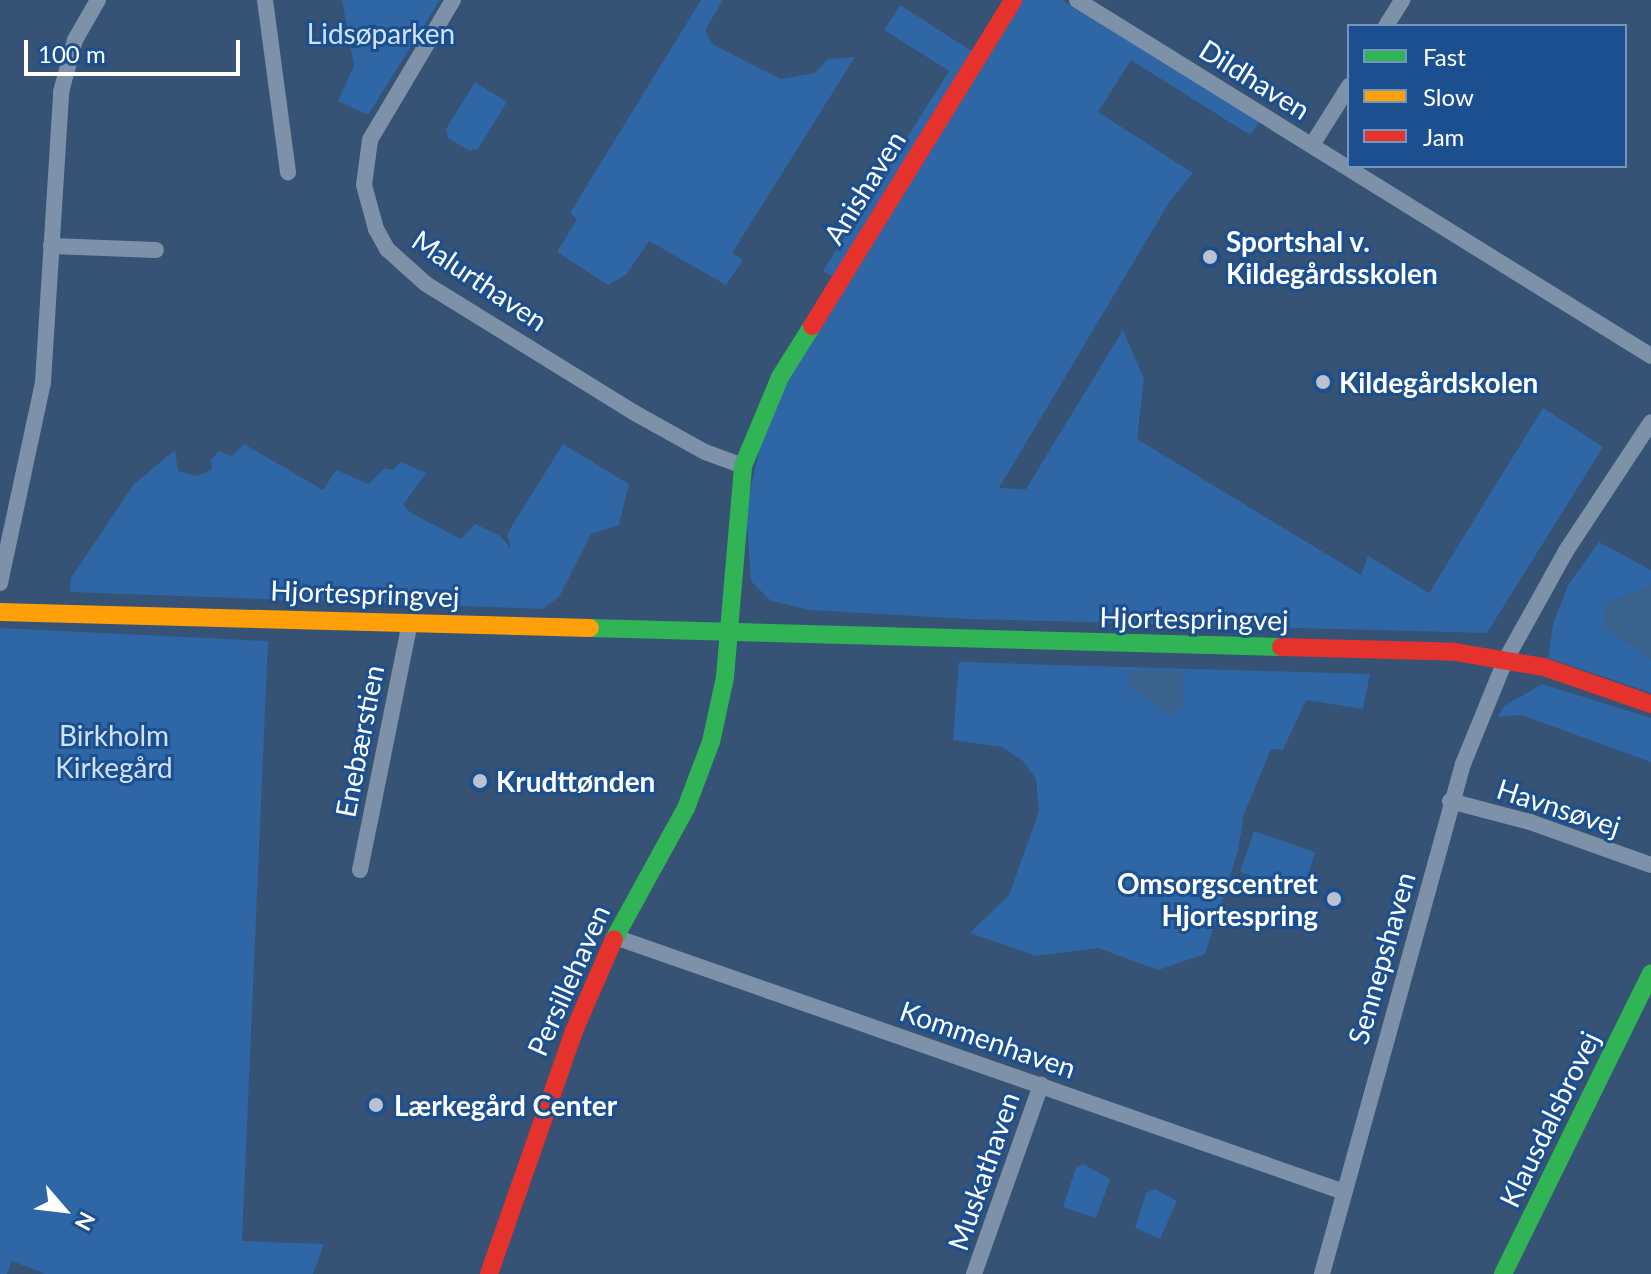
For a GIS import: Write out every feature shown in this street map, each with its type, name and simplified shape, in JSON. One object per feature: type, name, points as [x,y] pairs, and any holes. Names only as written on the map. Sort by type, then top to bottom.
[{"type":"street","points":[[0,583],[43,382],[61,92],[75,40],[98,0]]},
{"type":"street","points":[[265,0],[288,172]]},
{"type":"street","name":"Malurthaven","points":[[453,0],[370,140],[364,185],[376,229],[387,249],[426,284],[633,412],[695,447],[743,466]]},
{"type":"street","name":"Anishaven","points":[[743,466],[766,407],[1013,0]]},
{"type":"street","name":"Dildhaven","points":[[1077,0],[1347,167]]},
{"type":"street","points":[[1387,24],[1402,0]]},
{"type":"street","points":[[1312,145],[1347,89]]},
{"type":"street","name":"Dildhaven","points":[[1349,168],[1651,356]]},
{"type":"street","points":[[51,246],[156,250]]},
{"type":"street","name":"Sennepshaven","points":[[1322,1274],[1450,801],[1505,661],[1566,551],[1651,422]]},
{"type":"street","points":[[729,634],[743,466]]},
{"type":"street","name":"Hjortespringvej","points":[[0,612],[1455,652],[1544,667],[1651,704]]},
{"type":"street","name":"Enebærstien","points":[[360,870],[410,622]]},
{"type":"street","name":"Persillehaven","points":[[489,1274],[574,1031],[615,937],[686,808],[711,742],[729,634]]},
{"type":"street","name":"Havnsøvej","points":[[1450,801],[1530,822],[1651,865]]},
{"type":"street","name":"Kommenhaven","points":[[615,937],[1344,1192]]},
{"type":"street","name":"Klausdalsbrovej","points":[[1503,1274],[1649,980]]},
{"type":"street","name":"Muskathaven","points":[[974,1274],[1041,1085]]},
{"type":"green space","name":"Lidsøparken","points":[[342,0],[440,0],[368,115],[338,101],[354,66]]},
{"type":"green space","points":[[701,0],[723,0],[705,30],[712,44],[781,79],[815,73],[828,59],[855,57],[732,253],[743,260],[726,285],[649,241],[626,275],[608,285],[557,252],[577,219],[570,213]]},
{"type":"green space","points":[[1021,0],[1062,0],[1260,121],[1250,135],[1131,60],[1098,112],[1193,173],[1170,201],[999,488],[1026,489],[1123,330],[1144,379],[1137,439],[1361,575],[1368,556],[1429,593],[1543,408],[1603,447],[1487,633],[967,619],[810,610],[771,601],[751,581],[746,510],[760,447],[786,377],[847,284],[823,271],[949,71],[884,30],[900,5],[984,59]]},
{"type":"green space","points":[[475,82],[507,102],[478,149],[470,151],[448,138],[446,129]]},
{"type":"green space","points":[[244,444],[323,490],[336,470],[369,484],[384,468],[393,470],[401,462],[426,473],[403,505],[411,513],[461,539],[475,524],[500,536],[511,548],[507,534],[563,444],[629,484],[619,525],[591,534],[559,597],[542,609],[70,592],[71,578],[134,484],[175,450],[178,471],[198,476],[212,469],[211,460],[219,451],[232,456]]},
{"type":"green space","points":[[1599,542],[1651,570],[1651,693],[1548,658],[1553,624],[1568,585]]},
{"type":"green space","name":"Birkholm Kirkegård","points":[[0,628],[268,641],[242,1241],[324,1244],[313,1274],[46,1274],[12,1261],[7,1274],[0,1274]]},
{"type":"green space","points":[[959,662],[1370,674],[1363,709],[1306,700],[1283,750],[1271,749],[1244,814],[1238,851],[1205,954],[1158,970],[1098,948],[1036,956],[970,933],[1009,895],[1039,811],[1036,779],[1023,761],[1002,747],[953,740]]},
{"type":"green space","points":[[1542,684],[1651,718],[1651,762],[1521,715],[1498,717],[1504,706]]},
{"type":"green space","points":[[1254,831],[1315,852],[1301,893],[1240,872]]},
{"type":"green space","points":[[1083,1164],[1110,1179],[1096,1218],[1063,1207],[1076,1168]]},
{"type":"green space","points":[[1155,1189],[1177,1201],[1160,1239],[1135,1228],[1146,1193]]},
{"type":"shaded area","points":[[1651,585],[1651,659],[1602,626],[1605,604]]},
{"type":"shaded area","points":[[1128,670],[1183,672],[1183,705],[1170,716],[1129,685]]},
{"type":"traffic: fast","points":[[614,939],[686,808],[711,742],[725,677],[743,466],[780,377],[812,326]]},
{"type":"traffic: fast","points":[[590,628],[1281,647]]},
{"type":"traffic: fast","points":[[1503,1274],[1651,973]]},
{"type":"traffic: slow","points":[[0,612],[590,628]]},
{"type":"traffic: jam","points":[[812,326],[1013,0]]},
{"type":"traffic: jam","points":[[1281,647],[1455,652],[1544,667],[1651,704]]},
{"type":"traffic: jam","points":[[489,1274],[574,1031],[614,939]]},
{"type":"place","name":"Sportshal v. Kildegårdsskolen","points":[[1210,257]]},
{"type":"place","name":"Kildegårdskolen","points":[[1323,382]]},
{"type":"place","name":"Krudttønden","points":[[480,781]]},
{"type":"place","name":"Omsorgscentret Hjortespring","points":[[1334,899]]},
{"type":"place","name":"Lærkegård Center","points":[[376,1105]]}]
